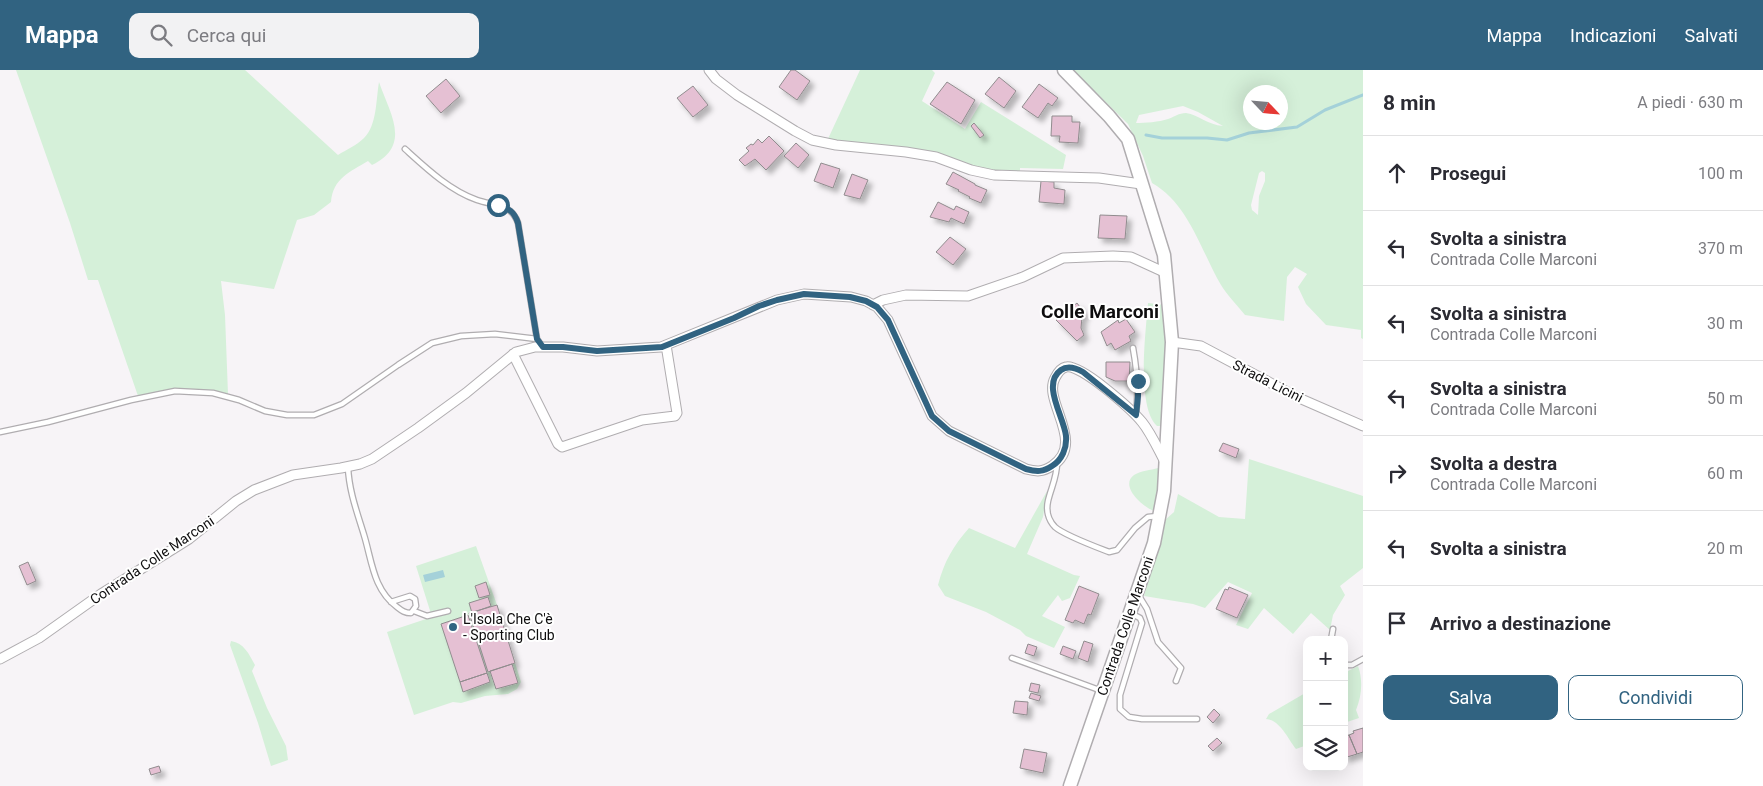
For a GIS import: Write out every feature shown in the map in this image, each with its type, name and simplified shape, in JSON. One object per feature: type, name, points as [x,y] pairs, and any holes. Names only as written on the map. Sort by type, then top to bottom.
[{"type":"street","points":[[709,70],[716,79],[737,95],[812,140],[836,145],[936,157],[971,170],[994,175],[1099,178],[1140,184]]},
{"type":"street","name":"Contrada Colle Marconi","points":[[1064,70],[1109,116],[1128,139],[1140,184],[1148,201],[1161,246],[1166,273],[1172,342],[1164,491],[1154,543],[1070,786]]},
{"type":"street","points":[[873,305],[883,300],[906,295],[968,296],[1024,277],[1063,258],[1131,257],[1166,273]]},
{"type":"street","name":"Contrada Colle Marconi","points":[[0,659],[39,638],[109,589],[189,539],[236,501],[254,490],[293,475],[348,466],[372,459],[418,428],[513,354],[540,343],[597,351],[662,347],[759,306],[804,294],[850,297],[877,307],[888,320],[932,416],[949,431],[1026,469],[1037,472],[1043,471],[1057,463]]},
{"type":"street","name":"Strada Licini","points":[[1172,342],[1201,346],[1299,398],[1363,426]]},
{"type":"street","points":[[513,354],[558,444],[562,447],[642,420],[675,416],[677,413],[666,345]]},
{"type":"street","points":[[1057,463],[1063,454],[1066,435],[1052,383],[1059,372],[1066,367],[1073,367],[1083,372],[1136,415],[1144,424],[1165,462]]},
{"type":"lane","points":[[0,432],[175,391],[213,392],[265,411],[287,415],[314,415],[342,404],[432,343],[461,336],[496,334],[540,343],[515,215],[510,209],[476,200],[454,188],[431,172],[405,149]]},
{"type":"lane","points":[[1133,348],[1138,389],[1136,415]]},
{"type":"lane","points":[[1057,463],[1057,473],[1048,502],[1048,513],[1056,527],[1065,532],[1109,552],[1117,550],[1135,528],[1148,517],[1159,515]]},
{"type":"lane","points":[[348,466],[354,506],[366,540],[373,573],[382,591],[391,602],[404,612],[411,613],[414,611],[427,616],[448,611]]},
{"type":"lane","points":[[1137,593],[1147,609],[1158,642],[1181,668],[1176,681]]},
{"type":"lane","points":[[391,602],[410,596],[414,597],[416,603],[414,611]]},
{"type":"lane","points":[[1130,613],[1140,618],[1142,623],[1120,696],[1120,709],[1129,717],[1142,719],[1197,719]]},
{"type":"lane","points":[[1332,636],[1333,629]]},
{"type":"lane","points":[[1012,658],[1103,691]]},
{"type":"lane","points":[[1348,665],[1363,659]]},
{"type":"green space","points":[[16,70],[245,70],[338,155],[358,143],[368,133],[374,119],[379,82],[395,127],[395,138],[392,148],[384,157],[372,165],[368,161],[349,172],[335,187],[331,202],[314,215],[297,220],[274,289],[221,281],[225,315],[228,394],[175,388],[138,396],[98,280],[88,280]]},
{"type":"green space","points":[[860,70],[932,70],[935,73],[922,101],[965,129],[981,102],[1066,155],[1063,169],[1020,168],[1020,175],[1006,176],[936,156],[827,141]]},
{"type":"green space","points":[[1073,70],[1363,70],[1363,339],[1361,338],[1361,330],[1326,325],[1306,304],[1298,287],[1307,274],[1295,267],[1287,277],[1284,321],[1245,315],[1221,285],[1193,229],[1176,203],[1152,183],[1143,156],[1128,124]],"holes":[[[1183,106],[1223,126],[1186,113],[1160,121],[1136,123],[1139,115]],[[1262,171],[1265,173],[1265,181],[1259,196],[1258,215],[1252,210],[1251,205],[1259,173]]]},
{"type":"green space","points":[[1148,303],[1165,305],[1168,366],[1164,426],[1157,426],[1146,403],[1144,349]]},
{"type":"green space","points":[[1249,459],[1363,496],[1363,568],[1340,586],[1345,595],[1333,615],[1330,630],[1311,613],[1293,634],[1264,608],[1248,629],[1236,625],[1252,593],[1228,582],[1205,608],[1193,604],[1144,596],[1165,520],[1174,512],[1178,494],[1219,517],[1245,519]]},
{"type":"green space","points":[[1161,468],[1161,488],[1154,511],[1134,496],[1129,485],[1134,475]]},
{"type":"green space","points":[[1047,491],[1043,517],[1027,554],[1080,576],[1070,598],[1062,601],[1058,595],[1042,616],[1065,627],[1054,648],[1026,636],[1020,630],[986,612],[945,596],[938,585],[950,555],[958,541],[969,528],[1015,548]]},
{"type":"green space","name":"L'Isola Che C'è - Sporting Club","points":[[476,546],[521,682],[517,689],[508,694],[485,696],[461,703],[453,702],[414,715],[387,632],[432,617],[416,566]]},
{"type":"green space","points":[[231,641],[243,647],[255,665],[252,671],[267,708],[286,746],[288,760],[271,766],[230,645]]},
{"type":"green space","points":[[1358,666],[1361,676],[1361,688],[1356,710],[1359,718],[1348,722],[1348,681],[1348,671]]},
{"type":"green space","points":[[1303,694],[1303,746],[1296,749],[1280,726],[1266,719],[1269,714]]},
{"type":"water","points":[[443,570],[445,577],[425,582],[423,575]]},
{"type":"building","points":[[791,70],[795,70],[810,81],[797,100],[779,87]]},
{"type":"building","points":[[999,77],[1016,91],[1004,108],[985,94]]},
{"type":"building","points":[[446,79],[460,96],[441,113],[426,96]]},
{"type":"building","points":[[947,82],[975,100],[961,124],[930,104]]},
{"type":"building","points":[[1039,84],[1058,98],[1052,106],[1048,103],[1038,118],[1022,107]]},
{"type":"building","points":[[693,86],[708,105],[693,117],[677,98]]},
{"type":"building","points":[[1052,116],[1072,116],[1072,122],[1080,122],[1078,143],[1059,142],[1060,136],[1051,136]]},
{"type":"building","points":[[974,123],[984,135],[980,138],[971,126]]},
{"type":"building","points":[[769,136],[784,151],[766,170],[755,159],[745,166],[739,160],[749,151],[746,148],[751,144],[753,145],[758,139],[762,143]]},
{"type":"building","points":[[796,143],[809,155],[798,168],[784,156]]},
{"type":"building","points":[[821,163],[840,169],[833,188],[814,181]]},
{"type":"building","points":[[953,172],[987,190],[981,203],[946,184]]},
{"type":"building","points":[[852,174],[868,180],[860,199],[844,195]]},
{"type":"building","points":[[1041,181],[1054,182],[1054,188],[1065,190],[1064,204],[1039,202]]},
{"type":"building","points":[[938,202],[954,210],[956,206],[969,212],[964,224],[951,218],[949,222],[930,217]]},
{"type":"building","points":[[1100,215],[1127,216],[1125,239],[1098,238]]},
{"type":"building","points":[[950,237],[966,249],[953,265],[936,252]]},
{"type":"building","points":[[1077,303],[1085,314],[1082,317],[1081,328],[1084,335],[1077,341],[1056,320]]},
{"type":"building","points":[[1126,319],[1135,332],[1129,336],[1131,341],[1115,350],[1111,343],[1107,346],[1101,332],[1118,320],[1119,323]]},
{"type":"building","points":[[1106,362],[1130,362],[1129,381],[1115,381],[1106,377]]},
{"type":"building","points":[[1223,443],[1239,449],[1236,458],[1219,451]]},
{"type":"building","points":[[28,562],[36,581],[27,585],[19,566]]},
{"type":"building","points":[[486,582],[490,595],[479,598],[475,586]]},
{"type":"building","points":[[1079,586],[1099,594],[1091,615],[1088,614],[1084,624],[1075,620],[1073,623],[1065,620]]},
{"type":"building","points":[[1229,587],[1248,595],[1237,618],[1216,609],[1225,589],[1228,590]]},
{"type":"building","points":[[488,597],[491,606],[472,613],[469,603]]},
{"type":"building","points":[[497,605],[515,663],[488,672],[469,613]]},
{"type":"building","points":[[468,615],[487,673],[460,682],[441,624]]},
{"type":"building","points":[[1084,641],[1093,644],[1088,662],[1078,658]]},
{"type":"building","points":[[1028,644],[1037,647],[1034,656],[1025,653]]},
{"type":"building","points":[[1063,646],[1076,651],[1073,659],[1060,654]]},
{"type":"building","points":[[512,664],[518,683],[496,689],[490,671]]},
{"type":"building","points":[[487,673],[490,682],[463,692],[460,682]]},
{"type":"building","points":[[1031,683],[1040,685],[1038,693],[1029,691]]},
{"type":"building","points":[[1031,693],[1041,696],[1039,701],[1029,698]]},
{"type":"building","points":[[1015,701],[1028,702],[1027,715],[1013,713]]},
{"type":"building","points":[[1214,709],[1220,715],[1213,723],[1207,717]]},
{"type":"building","points":[[1363,728],[1363,752],[1357,754],[1349,735],[1354,733],[1353,731]]},
{"type":"building","points":[[1348,735],[1357,754],[1348,757]]},
{"type":"building","points":[[1217,738],[1222,743],[1213,751],[1208,746]]},
{"type":"building","points":[[1024,749],[1047,753],[1043,773],[1020,768]]},
{"type":"building","points":[[159,766],[161,772],[151,775],[149,769]]},
{"type":"waterway","points":[[1146,135],[1162,138],[1227,140],[1249,133],[1297,127],[1325,110],[1363,95]]},
{"type":"place","name":"L'Isola Che C'è - Sporting Club","points":[[453,627]]},
{"type":"district","name":"Colle Marconi","points":[[1100,311]]},
{"type":"route","points":[[498,205],[510,209],[518,223],[537,339],[543,347],[597,351],[662,347],[777,300],[804,294],[850,297],[866,301],[877,307],[888,320],[932,416],[949,431],[1026,469],[1037,472],[1043,471],[1057,463],[1063,454],[1065,446],[1066,435],[1052,383],[1059,372],[1066,367],[1078,369],[1136,415],[1138,381]]}]
